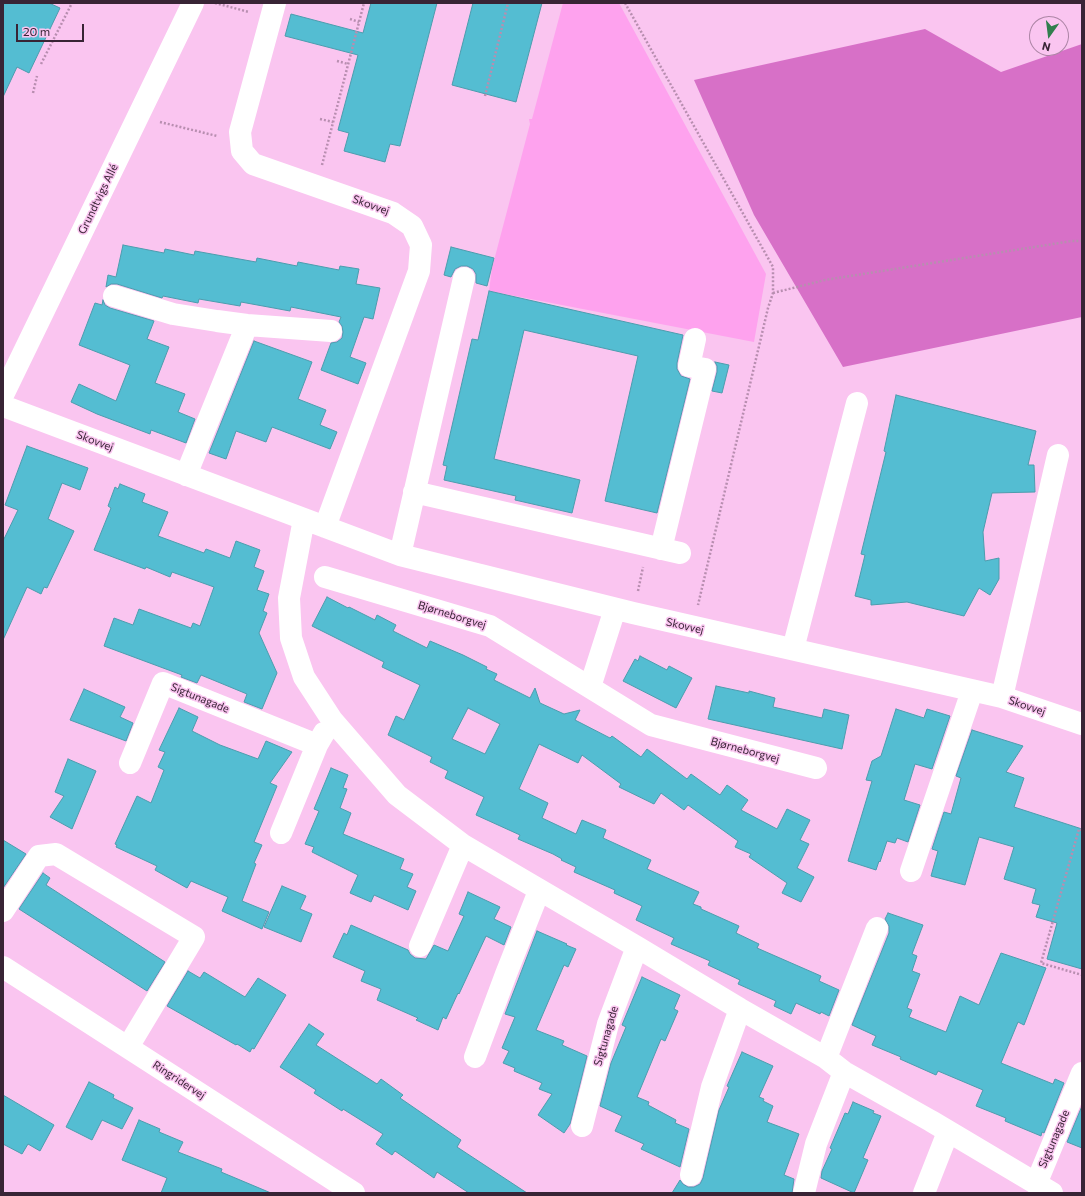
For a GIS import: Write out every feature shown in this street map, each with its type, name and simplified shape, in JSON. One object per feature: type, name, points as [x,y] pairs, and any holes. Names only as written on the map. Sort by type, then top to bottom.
[{"type":"street","name":"Grundtvigs Allé","points":[[3,395],[192,3]]},
{"type":"street","name":"Skovvej","points":[[273,11],[240,132],[242,151],[253,164],[393,213],[412,226],[421,245],[420,271],[325,527]]},
{"type":"street","points":[[400,554],[464,278]]},
{"type":"street","points":[[114,296],[173,314],[247,325],[331,331]]},
{"type":"street","points":[[186,475],[247,325]]},
{"type":"street","points":[[414,492],[663,549],[705,369],[689,366],[695,339]]},
{"type":"street","points":[[794,649],[857,403]]},
{"type":"street","name":"Skovvej","points":[[3,406],[400,554],[693,628],[794,649],[1002,697],[1082,724]]},
{"type":"street","points":[[1002,697],[1058,455]]},
{"type":"street","name":"Sigtunagade","points":[[304,519],[289,598],[291,638],[304,677],[332,720],[397,795],[462,846],[637,947],[740,1010],[826,1058],[844,1072],[1044,1189],[1082,1073]]},
{"type":"street","name":"Bjørneborgvej","points":[[325,577],[490,626],[650,725],[816,768]]},
{"type":"street","points":[[590,687],[624,611]]},
{"type":"street","name":"Sigtunagade","points":[[130,763],[162,683],[317,745]]},
{"type":"street","points":[[911,871],[972,691]]},
{"type":"street","points":[[281,833],[317,745],[332,720]]},
{"type":"street","points":[[420,946],[462,846]]},
{"type":"street","points":[[3,911],[39,856],[56,854],[194,937],[128,1047]]},
{"type":"street","points":[[475,1057],[539,891]]},
{"type":"street","points":[[826,1058],[877,928]]},
{"type":"street","name":"Sigtunagade","points":[[582,1126],[608,1024],[637,947]]},
{"type":"street","name":"Ringridervej","points":[[3,967],[354,1193]]},
{"type":"street","points":[[691,1176],[712,1087],[740,1010]]},
{"type":"street","points":[[804,1193],[816,1144],[844,1072]]},
{"type":"street","points":[[924,1193],[948,1132]]},
{"type":"path","points":[[41,64],[72,3]]},
{"type":"path","points":[[214,3],[273,11]]},
{"type":"path","points":[[317,186],[364,3]]},
{"type":"path","points":[[484,96],[508,3]]},
{"type":"path","points":[[625,3],[772,267],[773,293],[768,308],[693,628]]},
{"type":"path","points":[[350,19],[359,22]]},
{"type":"path","points":[[337,61],[348,64]]},
{"type":"path","points":[[33,93],[36,76]]},
{"type":"path","points":[[138,117],[241,141]]},
{"type":"path","points":[[320,119],[333,122]]},
{"type":"path","points":[[773,293],[825,280],[1072,241],[1082,241]]},
{"type":"path","points":[[624,611],[663,549]]},
{"type":"path","points":[[1082,830],[1079,829],[1041,963],[1082,975]]},
{"type":"shaded area","points":[[563,3],[619,3],[766,274],[754,342],[489,291],[492,268],[530,124],[529,119],[532,119]]},
{"type":"shaded area","points":[[925,29],[1001,72],[1047,56],[1069,56],[1069,48],[1082,44],[1082,317],[843,367],[754,215],[694,80]]},
{"type":"building","points":[[3,3],[49,3],[60,8],[29,73],[17,67],[3,97]]},
{"type":"building","points":[[371,3],[437,3],[400,146],[390,144],[385,162],[344,151],[349,133],[338,130],[358,55],[285,36],[291,14],[363,33]]},
{"type":"building","points":[[473,3],[542,3],[516,102],[452,85]]},
{"type":"building","points":[[123,245],[164,253],[165,249],[194,255],[195,251],[256,262],[257,258],[297,266],[298,262],[339,270],[340,266],[359,269],[356,284],[380,288],[373,319],[364,317],[350,357],[366,363],[358,384],[321,370],[331,343],[337,342],[342,338],[342,326],[339,322],[341,317],[291,307],[290,311],[241,302],[240,306],[199,299],[198,303],[163,296],[162,298],[117,284],[111,284],[106,287],[108,275],[116,277]]},
{"type":"building","points":[[451,247],[494,258],[487,286],[476,283],[476,274],[473,269],[467,266],[461,266],[455,269],[451,277],[444,275]]},
{"type":"building","points":[[489,291],[683,335],[677,369],[681,376],[690,379],[657,513],[605,501],[638,356],[524,330],[494,459],[580,480],[572,513],[515,500],[516,496],[444,480],[447,466],[443,465],[472,339],[478,340]]},
{"type":"building","points":[[103,300],[105,305],[110,308],[154,321],[147,339],[169,347],[155,383],[185,394],[178,412],[195,419],[186,443],[151,430],[150,434],[97,414],[71,402],[79,384],[116,401],[130,365],[79,345],[95,303],[102,305]]},
{"type":"building","points":[[254,341],[312,362],[298,399],[326,410],[320,425],[337,432],[330,449],[272,427],[266,442],[236,431],[226,459],[209,453]]},
{"type":"building","points":[[715,362],[729,365],[722,393],[712,391],[717,372]]},
{"type":"building","points":[[896,395],[1036,431],[1028,465],[1034,465],[1035,492],[992,493],[983,532],[985,561],[999,558],[999,579],[990,595],[979,588],[964,616],[907,602],[871,605],[871,600],[855,596],[865,555],[861,554],[886,452],[884,451]]},
{"type":"building","points":[[27,446],[88,468],[80,490],[62,483],[48,519],[74,531],[47,588],[44,587],[41,594],[27,587],[3,640],[3,541],[18,510],[5,505]]},
{"type":"building","points":[[120,484],[145,494],[142,502],[168,512],[158,536],[204,553],[206,549],[230,558],[236,541],[260,550],[254,567],[264,571],[257,590],[269,594],[263,611],[267,613],[259,633],[277,673],[262,709],[244,702],[247,694],[201,675],[197,683],[181,677],[182,675],[104,646],[114,618],[133,625],[139,609],[191,628],[193,623],[200,626],[214,587],[172,572],[170,577],[146,567],[145,569],[94,550],[111,508],[108,506],[115,487],[118,489]]},
{"type":"building","points":[[327,597],[375,620],[377,615],[396,625],[393,631],[427,648],[430,641],[487,667],[486,669],[497,674],[494,680],[530,698],[535,688],[540,703],[564,714],[580,710],[575,720],[610,738],[612,736],[641,757],[647,749],[687,779],[691,774],[720,795],[727,785],[748,800],[741,810],[777,829],[787,809],[810,820],[800,840],[809,844],[797,868],[814,877],[801,902],[782,893],[787,883],[749,857],[751,854],[735,847],[738,841],[688,805],[684,810],[661,793],[654,804],[619,787],[621,784],[582,755],[578,763],[539,744],[519,789],[548,803],[542,818],[576,834],[582,820],[606,830],[603,838],[651,860],[647,869],[699,892],[693,904],[739,926],[736,933],[759,944],[757,948],[821,976],[819,981],[839,990],[829,1016],[821,1012],[820,1014],[796,1003],[791,1014],[774,1006],[776,1001],[738,984],[740,980],[708,965],[710,961],[671,944],[674,938],[636,920],[642,906],[614,893],[615,890],[574,872],[576,867],[561,860],[562,859],[553,854],[518,839],[520,835],[476,815],[484,797],[445,778],[448,771],[430,762],[432,757],[388,735],[396,716],[404,720],[420,685],[382,667],[384,662],[312,626]],"holes":[[[468,708],[500,724],[485,754],[452,739]]]},
{"type":"building","points":[[640,656],[667,670],[669,666],[692,678],[676,708],[623,681],[635,659],[638,661]]},
{"type":"building","points":[[716,686],[749,693],[749,691],[775,698],[773,707],[822,718],[824,709],[849,715],[842,749],[708,719]]},
{"type":"building","points":[[84,689],[125,707],[120,717],[133,723],[126,741],[70,720]]},
{"type":"building","points":[[179,708],[198,717],[192,731],[220,745],[258,759],[266,741],[292,752],[270,783],[277,786],[254,842],[262,845],[254,863],[256,864],[242,901],[269,912],[262,929],[222,911],[228,897],[191,881],[187,888],[155,870],[157,866],[116,847],[117,845],[115,844],[137,796],[151,803],[164,770],[158,767],[165,752],[159,750]]},
{"type":"building","points":[[896,709],[924,718],[927,709],[950,716],[932,769],[915,764],[904,800],[920,805],[908,842],[897,838],[895,843],[887,841],[876,870],[848,861],[872,781],[866,780],[872,761],[881,756]]},
{"type":"building","points":[[972,730],[1023,746],[1006,772],[1024,778],[1014,807],[1082,829],[1082,969],[1047,959],[1057,923],[1036,917],[1040,905],[1032,903],[1036,889],[1004,879],[1014,847],[979,837],[965,885],[931,876],[938,851],[932,849],[944,812],[951,814],[961,778],[956,776]]},
{"type":"building","points":[[68,759],[96,771],[72,829],[50,817],[64,796],[55,792]]},
{"type":"building","points":[[331,768],[348,775],[343,788],[347,789],[340,808],[351,813],[343,834],[404,859],[400,869],[413,874],[407,887],[416,891],[408,910],[374,895],[371,902],[350,893],[358,875],[312,852],[314,847],[305,844],[319,811],[314,809]]},
{"type":"building","points":[[3,840],[26,854],[3,888]]},
{"type":"building","points":[[43,873],[50,878],[46,885],[165,962],[147,991],[19,909]]},
{"type":"building","points":[[282,886],[306,896],[300,909],[312,914],[301,942],[264,927]]},
{"type":"building","points":[[468,892],[500,907],[494,919],[511,927],[504,945],[486,936],[459,994],[458,993],[446,1019],[443,1017],[438,1030],[416,1020],[418,1018],[377,1000],[381,989],[361,981],[365,971],[333,957],[344,933],[347,935],[351,925],[408,950],[415,958],[426,959],[434,945],[448,951],[464,916],[459,914]]},
{"type":"building","points":[[888,913],[923,925],[912,954],[917,956],[912,971],[920,974],[907,1008],[912,1010],[909,1017],[946,1032],[960,996],[979,1005],[1001,953],[1046,968],[1024,1025],[1018,1022],[1001,1063],[1053,1084],[1055,1079],[1064,1083],[1044,1133],[1042,1132],[1041,1136],[1005,1121],[1006,1118],[976,1106],[983,1090],[938,1071],[936,1075],[900,1059],[901,1057],[872,1045],[876,1036],[852,1025],[889,933],[889,926],[885,919]]},
{"type":"building","points":[[537,931],[576,949],[568,967],[564,965],[536,1030],[564,1041],[562,1045],[587,1056],[570,1124],[564,1133],[538,1115],[552,1094],[539,1089],[542,1083],[514,1071],[515,1068],[503,1063],[509,1051],[502,1048],[515,1017],[505,1014]]},
{"type":"building","points":[[188,971],[200,978],[204,972],[245,997],[258,978],[286,995],[254,1049],[252,1048],[250,1052],[167,1006]]},
{"type":"building","points":[[642,977],[680,995],[674,1009],[678,1011],[665,1041],[661,1039],[637,1097],[649,1102],[648,1105],[676,1120],[675,1123],[689,1129],[680,1167],[641,1149],[644,1144],[615,1131],[622,1116],[600,1106],[611,1063],[626,1027],[622,1025]]},
{"type":"building","points":[[309,1024],[324,1034],[316,1045],[377,1084],[381,1079],[403,1095],[400,1098],[461,1140],[457,1147],[527,1193],[469,1193],[437,1172],[434,1178],[395,1151],[392,1155],[376,1144],[383,1134],[314,1093],[316,1090],[280,1067]]},
{"type":"building","points":[[742,1052],[773,1066],[759,1097],[764,1099],[763,1101],[773,1106],[767,1122],[799,1134],[784,1175],[794,1179],[792,1193],[672,1193],[680,1180],[688,1187],[694,1187],[700,1184],[703,1178],[719,1110],[729,1087],[727,1086]]},
{"type":"building","points":[[89,1082],[114,1095],[113,1098],[133,1108],[122,1129],[102,1120],[92,1140],[66,1127]]},
{"type":"building","points":[[3,1095],[54,1125],[40,1151],[28,1144],[22,1154],[3,1144]]},
{"type":"building","points":[[853,1102],[874,1111],[873,1113],[881,1116],[863,1158],[868,1160],[854,1193],[821,1178],[822,1171],[832,1149],[830,1148],[845,1113],[848,1114]]},
{"type":"building","points":[[1082,1106],[1082,1148],[1067,1142]]},
{"type":"building","points":[[139,1120],[160,1129],[159,1132],[183,1142],[178,1152],[222,1169],[221,1172],[271,1193],[161,1193],[167,1178],[122,1160]]}]
